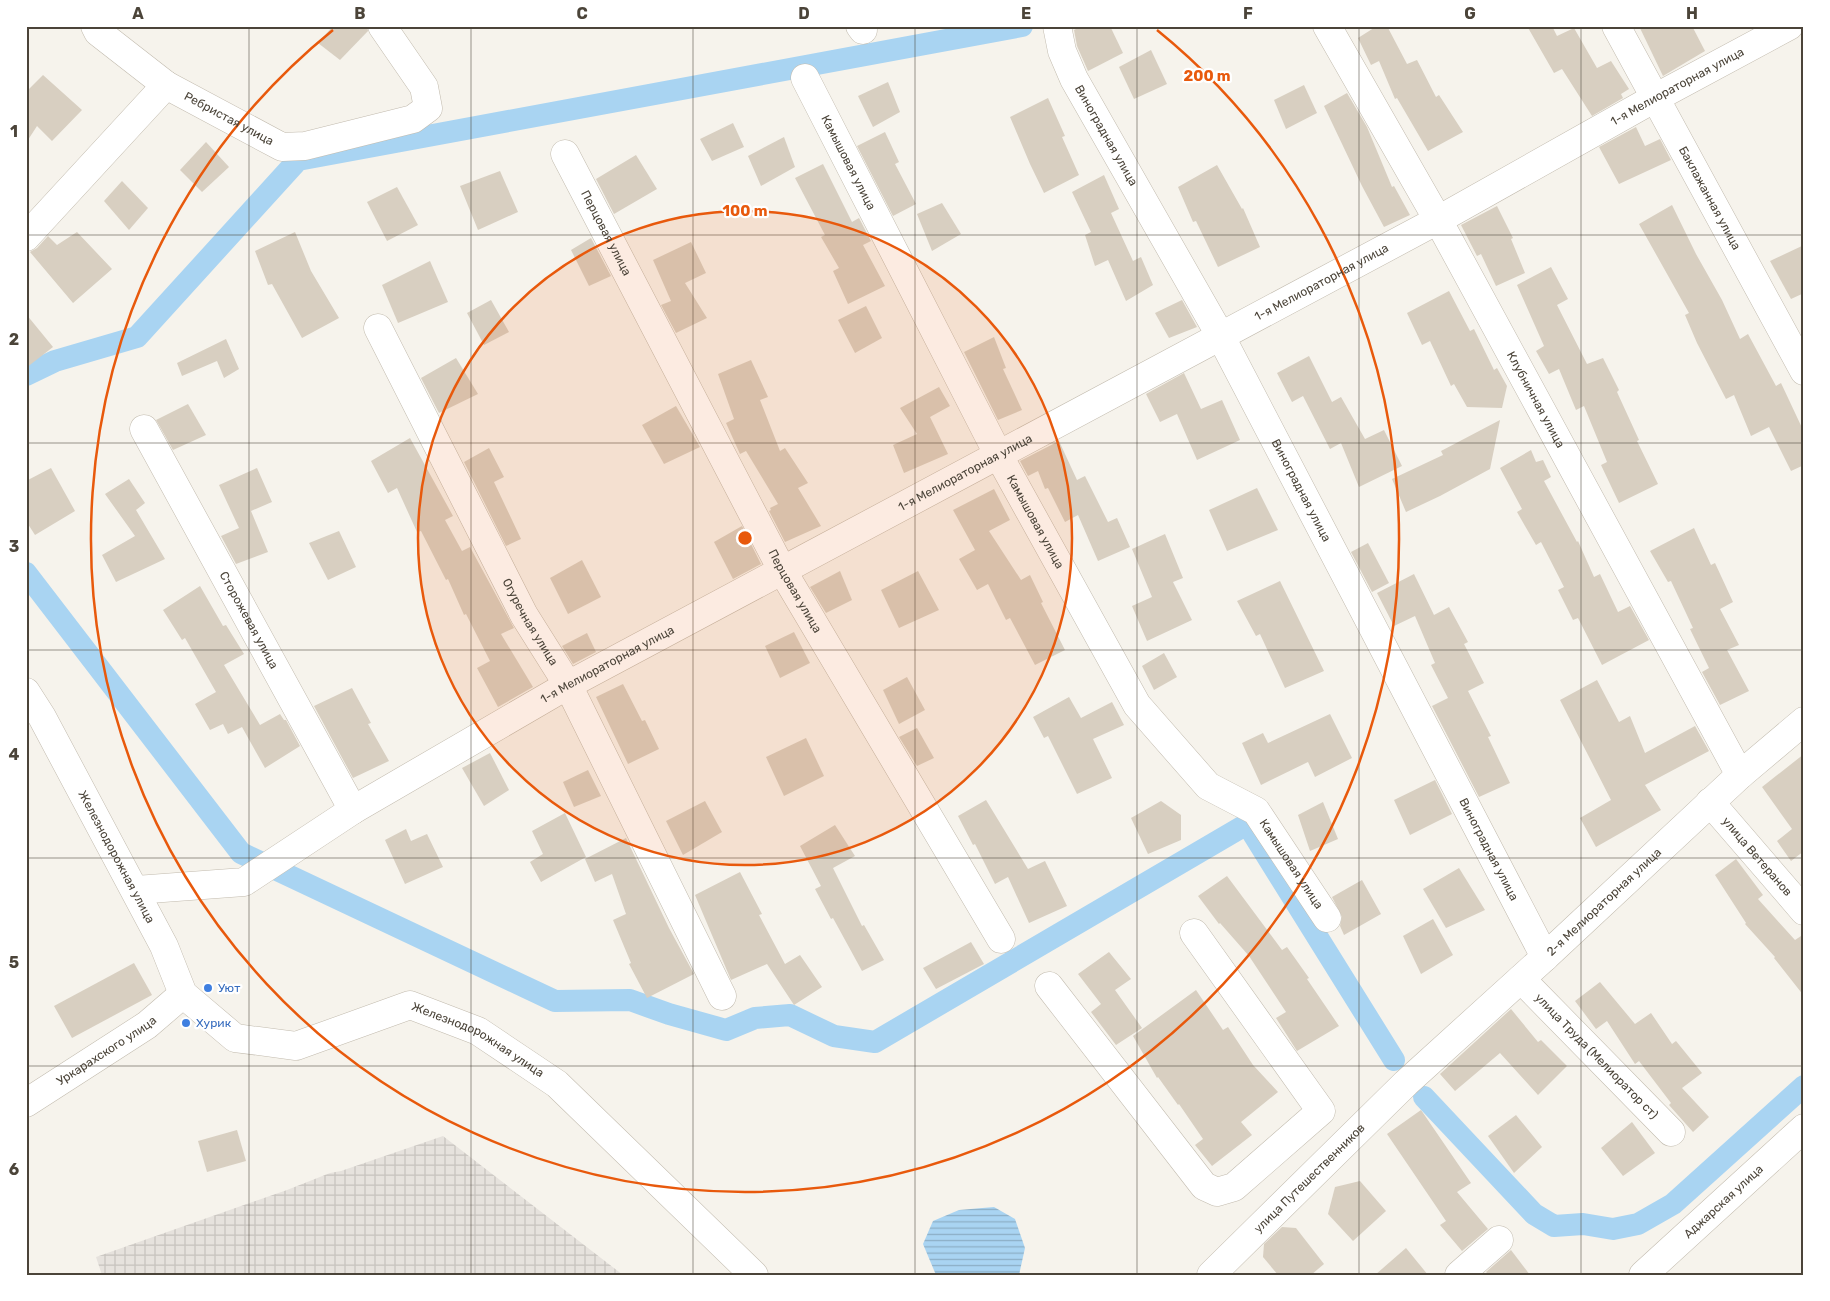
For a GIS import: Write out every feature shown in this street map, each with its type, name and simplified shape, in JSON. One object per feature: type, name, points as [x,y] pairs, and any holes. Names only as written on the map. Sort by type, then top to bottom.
[{"type":"street","points":[[26,237],[166,84],[98,32],[96,26]]},
{"type":"street","name":"Ребристая улица","points":[[166,84],[282,147],[305,146],[413,119],[428,108],[424,88],[382,26]]},
{"type":"street","name":"Клубничная улица","points":[[1327,26],[1438,220],[1740,776]]},
{"type":"street","name":"Баклажанная улица","points":[[1616,26],[1804,370]]},
{"type":"street","name":"1-я Мелиораторная улица","points":[[136,890],[244,882],[354,810],[568,685],[1438,220],[1655,98],[1789,26]]},
{"type":"street","name":"Виноградная улица","points":[[1060,39],[1074,79],[1220,335],[1545,957]]},
{"type":"street","name":"Камышовая улица","points":[[805,78],[999,456],[1137,705],[1208,786],[1256,811],[1327,918]]},
{"type":"street","name":"Перцовая улица","points":[[564,154],[782,570],[1001,939]]},
{"type":"street","name":"Огуречная улица","points":[[378,328],[524,615],[568,685],[722,996]]},
{"type":"street","name":"Сторожевая улица","points":[[144,429],[354,810]]},
{"type":"street","name":"Железнодорожная улица","points":[[26,692],[42,717],[136,890],[164,946],[183,994],[235,1038],[296,1046],[410,1005],[478,1031],[557,1084],[754,1275]]},
{"type":"street","name":"2-я Мелиораторная улица","points":[[1406,1083],[1545,957],[1710,802],[1804,721]]},
{"type":"street","name":"улица Ветеранов","points":[[1710,802],[1804,911]]},
{"type":"street","points":[[1194,933],[1345,1142]]},
{"type":"street","name":"улица Труда (Мелиоратор ст)","points":[[1521,979],[1671,1132]]},
{"type":"street","points":[[1050,986],[1204,1186],[1217,1192],[1234,1187],[1321,1111]]},
{"type":"street","name":"Уркарахского улица","points":[[26,1103],[147,1024],[183,994]]},
{"type":"street","name":"улица Путешественников","points":[[1211,1275],[1406,1083]]},
{"type":"street","name":"Аджарская улица","points":[[1643,1275],[1804,1128]]},
{"type":"street","points":[[1459,1275],[1499,1240]]},
{"type":"shaded area","points":[[443,1136],[623,1275],[102,1275],[96,1257],[330,1173],[341,1171]]},
{"type":"water","points":[[994,1207],[1015,1219],[1025,1248],[1019,1275],[936,1275],[923,1244],[933,1221],[959,1210]]},
{"type":"building","points":[[333,26],[367,26],[368,31],[340,60],[318,43]]},
{"type":"building","points":[[1082,26],[1110,26],[1123,53],[1088,71],[1077,46],[1074,30]]},
{"type":"building","points":[[1377,26],[1387,26],[1407,64],[1417,60],[1436,97],[1439,95],[1463,132],[1428,151],[1397,98],[1395,99],[1379,61],[1371,65],[1358,38]]},
{"type":"building","points":[[1527,26],[1552,26],[1557,36],[1574,28],[1597,68],[1611,61],[1629,89],[1621,94],[1623,98],[1592,116],[1562,69],[1554,73]]},
{"type":"building","points":[[1639,26],[1692,26],[1705,51],[1663,76]]},
{"type":"building","points":[[1151,50],[1167,84],[1134,99],[1119,67]]},
{"type":"building","points":[[43,75],[82,110],[52,141],[37,126],[26,143],[26,92]]},
{"type":"building","points":[[888,82],[900,112],[873,127],[858,96]]},
{"type":"building","points":[[1304,85],[1317,113],[1286,129],[1274,100]]},
{"type":"building","points":[[1347,93],[1367,127],[1392,187],[1394,186],[1410,215],[1384,227],[1324,106]]},
{"type":"building","points":[[1048,98],[1065,136],[1062,137],[1079,175],[1044,193],[1010,117]]},
{"type":"building","points":[[733,123],[744,147],[712,161],[700,139]]},
{"type":"building","points":[[1636,127],[1645,146],[1660,139],[1671,160],[1619,184],[1599,147]]},
{"type":"building","points":[[885,132],[899,162],[895,164],[916,204],[893,216],[857,146]]},
{"type":"building","points":[[784,137],[795,167],[761,186],[748,156]]},
{"type":"building","points":[[206,142],[229,167],[202,192],[180,170]]},
{"type":"building","points":[[636,155],[657,189],[614,214],[596,179]]},
{"type":"building","points":[[823,164],[852,222],[859,218],[871,241],[863,245],[885,286],[848,304],[833,271],[839,268],[821,237],[825,235],[795,178]]},
{"type":"building","points":[[1217,165],[1243,208],[1260,247],[1218,267],[1196,221],[1193,222],[1178,187]]},
{"type":"building","points":[[500,171],[518,212],[478,230],[460,186]]},
{"type":"building","points":[[1104,175],[1119,209],[1111,213],[1133,261],[1141,257],[1153,285],[1126,301],[1108,260],[1095,266],[1085,235],[1091,232],[1072,192]]},
{"type":"building","points":[[122,181],[148,208],[129,230],[104,201]]},
{"type":"building","points":[[397,187],[418,225],[387,241],[367,202]]},
{"type":"building","points":[[942,203],[961,234],[932,251],[917,214]]},
{"type":"building","points":[[1672,205],[1696,254],[1722,300],[1740,339],[1748,334],[1776,386],[1781,383],[1804,432],[1804,465],[1791,471],[1769,427],[1751,436],[1734,395],[1726,399],[1697,343],[1685,315],[1689,313],[1639,224]]},
{"type":"building","points":[[1497,206],[1513,238],[1511,239],[1525,273],[1496,286],[1481,254],[1477,256],[1461,225]]},
{"type":"building","points":[[77,232],[112,269],[73,303],[30,252],[37,248],[48,236],[57,245]]},
{"type":"building","points":[[295,232],[311,271],[339,318],[302,338],[272,284],[268,285],[255,251]]},
{"type":"building","points":[[591,238],[611,276],[589,286],[571,250]]},
{"type":"building","points":[[691,242],[706,273],[685,283],[707,318],[676,333],[661,305],[671,301],[653,260]]},
{"type":"building","points":[[1804,245],[1804,293],[1791,299],[1770,261]]},
{"type":"building","points":[[430,261],[448,302],[398,323],[382,285]]},
{"type":"building","points":[[1551,267],[1568,299],[1557,305],[1587,364],[1603,358],[1619,390],[1617,392],[1639,440],[1637,441],[1658,484],[1619,503],[1601,465],[1607,462],[1584,406],[1576,410],[1559,369],[1549,374],[1536,351],[1544,346],[1517,285]]},
{"type":"building","points":[[1449,291],[1470,331],[1474,329],[1494,370],[1497,368],[1507,386],[1502,408],[1467,407],[1454,384],[1451,386],[1430,341],[1422,345],[1407,313]]},
{"type":"building","points":[[491,300],[509,332],[484,345],[467,313]]},
{"type":"building","points":[[1182,300],[1197,327],[1169,338],[1155,313]]},
{"type":"building","points":[[866,306],[882,338],[855,353],[838,320]]},
{"type":"building","points":[[26,314],[53,347],[26,368]]},
{"type":"building","points":[[994,337],[1006,368],[1003,369],[1022,410],[998,420],[964,352]]},
{"type":"building","points":[[226,339],[239,369],[224,378],[217,361],[182,376],[177,363]]},
{"type":"building","points":[[1309,356],[1332,402],[1341,397],[1365,439],[1384,430],[1402,466],[1359,487],[1341,443],[1330,449],[1303,396],[1292,402],[1277,373]]},
{"type":"building","points":[[456,358],[478,394],[439,413],[421,378]]},
{"type":"building","points":[[751,360],[768,397],[760,400],[780,451],[785,448],[808,483],[798,488],[821,526],[785,542],[769,511],[771,510],[770,508],[778,504],[746,451],[740,454],[726,423],[734,419],[718,374]]},
{"type":"building","points":[[1184,373],[1201,409],[1222,400],[1240,440],[1197,460],[1177,414],[1160,422],[1146,394]]},
{"type":"building","points":[[939,387],[950,406],[930,417],[948,454],[904,473],[893,445],[917,434],[900,408]]},
{"type":"building","points":[[188,404],[206,435],[173,450],[156,420]]},
{"type":"building","points":[[676,406],[700,447],[664,464],[642,425]]},
{"type":"building","points":[[1500,420],[1490,469],[1406,512],[1392,479],[1443,455],[1441,451]]},
{"type":"building","points":[[410,438],[453,516],[445,520],[462,551],[470,547],[514,628],[501,634],[533,687],[498,707],[477,668],[490,661],[466,614],[464,615],[448,579],[446,580],[421,531],[417,532],[397,488],[388,493],[371,461]]},
{"type":"building","points":[[1059,441],[1077,480],[1085,476],[1108,522],[1117,518],[1130,547],[1098,561],[1078,515],[1065,522],[1048,488],[1045,489],[1038,471],[1028,476],[1020,461]]},
{"type":"building","points":[[489,448],[504,477],[494,482],[521,539],[506,546],[464,462]]},
{"type":"building","points":[[1531,450],[1536,462],[1543,460],[1551,477],[1544,481],[1578,541],[1594,577],[1600,574],[1618,612],[1630,606],[1649,640],[1602,665],[1578,618],[1573,620],[1558,590],[1564,587],[1541,542],[1536,545],[1517,512],[1522,509],[1500,468]]},
{"type":"building","points":[[51,468],[75,511],[35,535],[26,521],[26,481]]},
{"type":"building","points":[[257,468],[272,502],[251,511],[268,552],[236,564],[221,536],[239,528],[219,485]]},
{"type":"building","points":[[129,479],[145,503],[136,510],[165,559],[116,582],[102,555],[135,536],[105,494]]},
{"type":"building","points":[[1257,488],[1278,530],[1227,551],[1209,510]]},
{"type":"building","points":[[994,489],[1010,520],[989,531],[1021,580],[1030,575],[1043,602],[1041,603],[1065,650],[1035,665],[1010,618],[1006,620],[988,584],[977,590],[959,559],[975,550],[953,510]]},
{"type":"building","points":[[742,526],[761,564],[733,579],[714,542]]},
{"type":"building","points":[[1694,528],[1711,565],[1715,563],[1733,602],[1720,609],[1739,645],[1727,650],[1749,691],[1720,705],[1702,672],[1709,668],[1690,629],[1693,628],[1671,581],[1668,582],[1650,551]]},
{"type":"building","points":[[339,531],[356,567],[328,580],[309,543]]},
{"type":"building","points":[[1165,534],[1183,578],[1173,582],[1192,620],[1147,641],[1132,606],[1152,597],[1132,549]]},
{"type":"building","points":[[1368,543],[1389,583],[1372,592],[1351,552]]},
{"type":"building","points":[[582,560],[601,597],[568,614],[550,578]]},
{"type":"building","points":[[840,571],[852,600],[826,613],[810,587]]},
{"type":"building","points":[[918,571],[939,610],[899,628],[881,590]]},
{"type":"building","points":[[1414,574],[1434,615],[1449,607],[1468,642],[1464,644],[1484,683],[1468,691],[1491,736],[1488,737],[1510,783],[1479,797],[1432,706],[1448,698],[1431,665],[1435,663],[1415,616],[1394,626],[1377,593]]},
{"type":"building","points":[[1280,581],[1324,671],[1285,688],[1260,634],[1256,636],[1237,601]]},
{"type":"building","points":[[200,586],[223,626],[226,625],[244,654],[224,665],[260,725],[280,714],[286,720],[300,746],[265,768],[242,727],[228,734],[223,724],[210,730],[195,704],[216,692],[185,638],[182,640],[163,610]]},
{"type":"building","points":[[794,632],[810,663],[780,678],[765,646]]},
{"type":"building","points":[[587,633],[596,652],[573,664],[562,646]]},
{"type":"building","points":[[1164,653],[1177,677],[1154,690],[1142,666]]},
{"type":"building","points":[[907,677],[925,710],[899,724],[883,690]]},
{"type":"building","points":[[1597,680],[1619,722],[1630,716],[1645,753],[1695,726],[1709,751],[1645,785],[1661,810],[1596,847],[1580,818],[1611,800],[1560,700]]},
{"type":"building","points":[[623,684],[642,721],[645,720],[659,749],[628,764],[596,697]]},
{"type":"building","points":[[352,688],[371,723],[368,724],[389,761],[353,778],[314,706]]},
{"type":"building","points":[[1069,697],[1081,718],[1112,702],[1124,725],[1093,739],[1112,778],[1077,794],[1048,736],[1044,738],[1033,717]]},
{"type":"building","points":[[1330,714],[1352,758],[1315,777],[1308,762],[1261,785],[1242,743],[1263,733],[1268,743]]},
{"type":"building","points":[[917,728],[934,758],[917,766],[899,737]]},
{"type":"building","points":[[806,738],[824,776],[784,796],[766,757]]},
{"type":"building","points":[[490,753],[509,790],[484,806],[462,768]]},
{"type":"building","points":[[1804,754],[1804,851],[1791,861],[1777,841],[1792,829],[1762,787]]},
{"type":"building","points":[[588,770],[601,796],[574,807],[563,782]]},
{"type":"building","points":[[1435,780],[1452,814],[1410,835],[1394,800]]},
{"type":"building","points":[[986,800],[1028,869],[1045,861],[1067,906],[1029,923],[1008,877],[995,884],[975,844],[973,845],[958,816]]},
{"type":"building","points":[[705,801],[722,832],[683,855],[666,821]]},
{"type":"building","points":[[1161,801],[1181,815],[1181,840],[1148,854],[1131,818]]},
{"type":"building","points":[[1323,802],[1338,839],[1310,851],[1298,815]]},
{"type":"building","points":[[565,813],[586,857],[541,882],[530,862],[543,854],[532,831]]},
{"type":"building","points":[[835,825],[855,856],[833,868],[862,926],[864,925],[884,960],[862,971],[815,889],[821,886],[800,846]]},
{"type":"building","points":[[406,829],[411,841],[427,834],[443,867],[405,884],[385,840]]},
{"type":"building","points":[[626,838],[669,928],[694,974],[647,998],[629,964],[631,963],[613,920],[626,914],[612,874],[595,882],[585,859]]},
{"type":"building","points":[[1736,859],[1763,895],[1758,899],[1795,940],[1804,934],[1804,996],[1775,957],[1745,924],[1715,875]]},
{"type":"building","points":[[1459,868],[1485,910],[1446,928],[1423,889]]},
{"type":"building","points":[[740,872],[762,914],[759,915],[785,964],[800,955],[822,987],[794,1005],[767,964],[731,980],[695,895]]},
{"type":"building","points":[[1227,876],[1282,950],[1287,947],[1339,1026],[1297,1051],[1276,1018],[1286,1012],[1249,956],[1219,924],[1198,896]]},
{"type":"building","points":[[1362,880],[1381,914],[1344,935],[1340,926],[1342,917],[1332,897]]},
{"type":"building","points":[[1433,919],[1453,955],[1421,974],[1403,936]]},
{"type":"building","points":[[971,942],[984,964],[936,989],[923,968]]},
{"type":"building","points":[[1109,952],[1131,979],[1115,990],[1142,1028],[1116,1045],[1091,1012],[1101,1004],[1078,974]]},
{"type":"building","points":[[134,963],[152,995],[72,1038],[54,1006]]},
{"type":"building","points":[[1600,982],[1635,1024],[1651,1013],[1672,1044],[1676,1041],[1702,1073],[1682,1088],[1709,1117],[1693,1132],[1669,1105],[1671,1103],[1639,1061],[1635,1064],[1607,1021],[1596,1029],[1575,1001]]},
{"type":"building","points":[[1196,990],[1223,1030],[1228,1027],[1253,1065],[1278,1092],[1241,1122],[1252,1135],[1212,1166],[1195,1145],[1203,1139],[1179,1104],[1157,1078],[1133,1036]]},
{"type":"building","points":[[1511,1009],[1538,1042],[1541,1040],[1567,1066],[1538,1095],[1500,1053],[1455,1091],[1440,1074]]},
{"type":"building","points":[[1421,1110],[1471,1183],[1457,1192],[1488,1229],[1462,1251],[1440,1225],[1446,1221],[1387,1134]]},
{"type":"building","points":[[1516,1115],[1542,1147],[1514,1173],[1488,1136]]},
{"type":"building","points":[[1632,1122],[1655,1153],[1623,1176],[1601,1148]]},
{"type":"building","points":[[237,1130],[246,1161],[207,1172],[198,1141]]},
{"type":"building","points":[[1360,1181],[1386,1211],[1353,1241],[1328,1214],[1335,1187]]},
{"type":"building","points":[[1282,1227],[1296,1228],[1324,1264],[1311,1275],[1278,1275],[1263,1257],[1264,1244]]},
{"type":"building","points":[[1406,1248],[1428,1275],[1375,1275]]},
{"type":"building","points":[[1511,1250],[1530,1275],[1489,1275],[1486,1272]]},
{"type":"waterway","points":[[26,375],[55,361],[137,337],[298,160],[1022,26]]},
{"type":"waterway","points":[[26,573],[241,853],[555,1001],[630,1000],[669,1014],[726,1030],[755,1018],[790,1015],[834,1036],[875,1042],[1247,824],[1394,1060]]},
{"type":"waterway","points":[[1424,1097],[1534,1214],[1554,1226],[1583,1224],[1613,1229],[1638,1224],[1673,1204],[1804,1086]]},
{"type":"place","name":"Уют","points":[[208,988]]},
{"type":"place","name":"Хурик","points":[[186,1023]]}]
